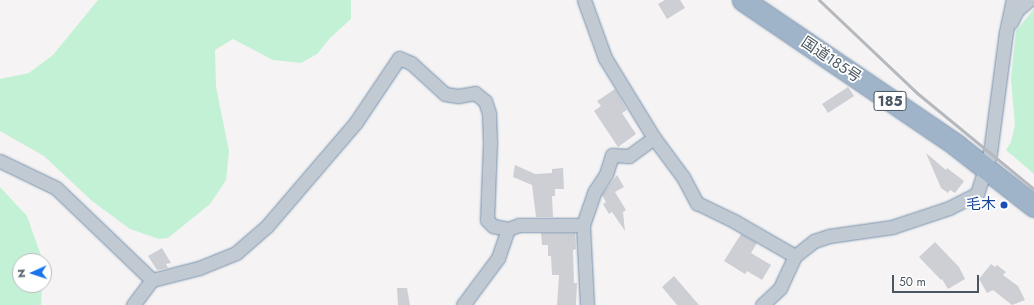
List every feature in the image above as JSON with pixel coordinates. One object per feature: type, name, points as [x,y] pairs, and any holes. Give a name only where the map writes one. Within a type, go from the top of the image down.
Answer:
[{"type":"highway","name":"国道185号","points":[[743,0],[956,145],[1034,206]]},
{"type":"street","points":[[584,0],[605,58],[654,138],[683,177],[696,203],[734,221],[795,256]]},
{"type":"street","points":[[762,305],[780,288],[795,256],[814,241],[828,236],[892,227],[949,208],[977,194],[986,168],[1006,32],[1013,0]]},
{"type":"street","points":[[1006,32],[1017,10],[1029,0]]},
{"type":"street","points":[[133,305],[152,280],[198,268],[236,253],[267,226],[356,122],[399,58],[411,63],[444,94],[458,96],[475,92],[485,101],[489,113],[490,143],[487,220],[493,226],[508,229],[519,224],[582,225]]},
{"type":"street","points":[[587,305],[582,225],[596,191],[606,174],[612,155],[629,156],[654,138]]},
{"type":"street","points":[[0,162],[56,188],[152,280]]},
{"type":"street","points":[[464,305],[498,258],[508,229]]},
{"type":"green space","points":[[98,0],[351,0],[351,19],[330,38],[317,54],[301,63],[273,60],[233,39],[215,50],[216,87],[229,151],[226,180],[210,204],[168,238],[159,239],[130,229],[92,201],[44,156],[0,131],[0,79],[29,73],[53,55]]},
{"type":"green space","points":[[1034,9],[1034,174],[1006,150],[1011,142],[1015,125],[1011,79],[1016,31]]},
{"type":"green space","points":[[0,187],[27,216],[40,253],[12,253],[12,293],[42,293],[41,305],[0,305]]},
{"type":"building","points":[[665,0],[680,0],[685,8],[667,19],[658,4]]},
{"type":"building","points":[[848,87],[854,96],[828,113],[822,104]]},
{"type":"building","points":[[615,89],[627,110],[622,113],[636,134],[618,147],[594,111],[601,106],[597,101]]},
{"type":"building","points":[[926,153],[946,170],[947,168],[964,181],[955,193],[950,190],[948,193],[941,188]]},
{"type":"building","points":[[515,165],[535,174],[552,173],[552,169],[563,168],[564,189],[555,189],[555,196],[552,196],[553,217],[536,217],[532,185],[513,177]]},
{"type":"building","points":[[617,175],[624,187],[615,192],[626,210],[623,212],[625,231],[612,212],[609,214],[603,204],[606,202],[602,195]]},
{"type":"building","points":[[541,233],[575,233],[576,249],[573,250],[574,283],[577,283],[576,305],[557,305],[559,275],[552,275],[551,256],[548,256],[548,245],[542,245]]},
{"type":"building","points":[[741,234],[757,243],[751,253],[771,265],[762,280],[747,271],[745,274],[724,261]]},
{"type":"building","points":[[935,242],[959,267],[965,279],[948,289],[942,279],[941,280],[919,257]]},
{"type":"building","points":[[162,248],[171,263],[166,264],[168,268],[157,270],[148,256]]},
{"type":"building","points":[[991,264],[995,267],[997,265],[1006,272],[1003,275],[1018,286],[1025,300],[1012,305],[993,290],[987,293],[979,279]]},
{"type":"building","points":[[674,276],[699,305],[677,305],[662,287]]},
{"type":"building","points":[[397,288],[407,288],[410,305],[398,305]]},
{"type":"railway","points":[[819,0],[917,93],[1034,189]]},
{"type":"place","name":"毛木","points":[[1004,205]]}]
